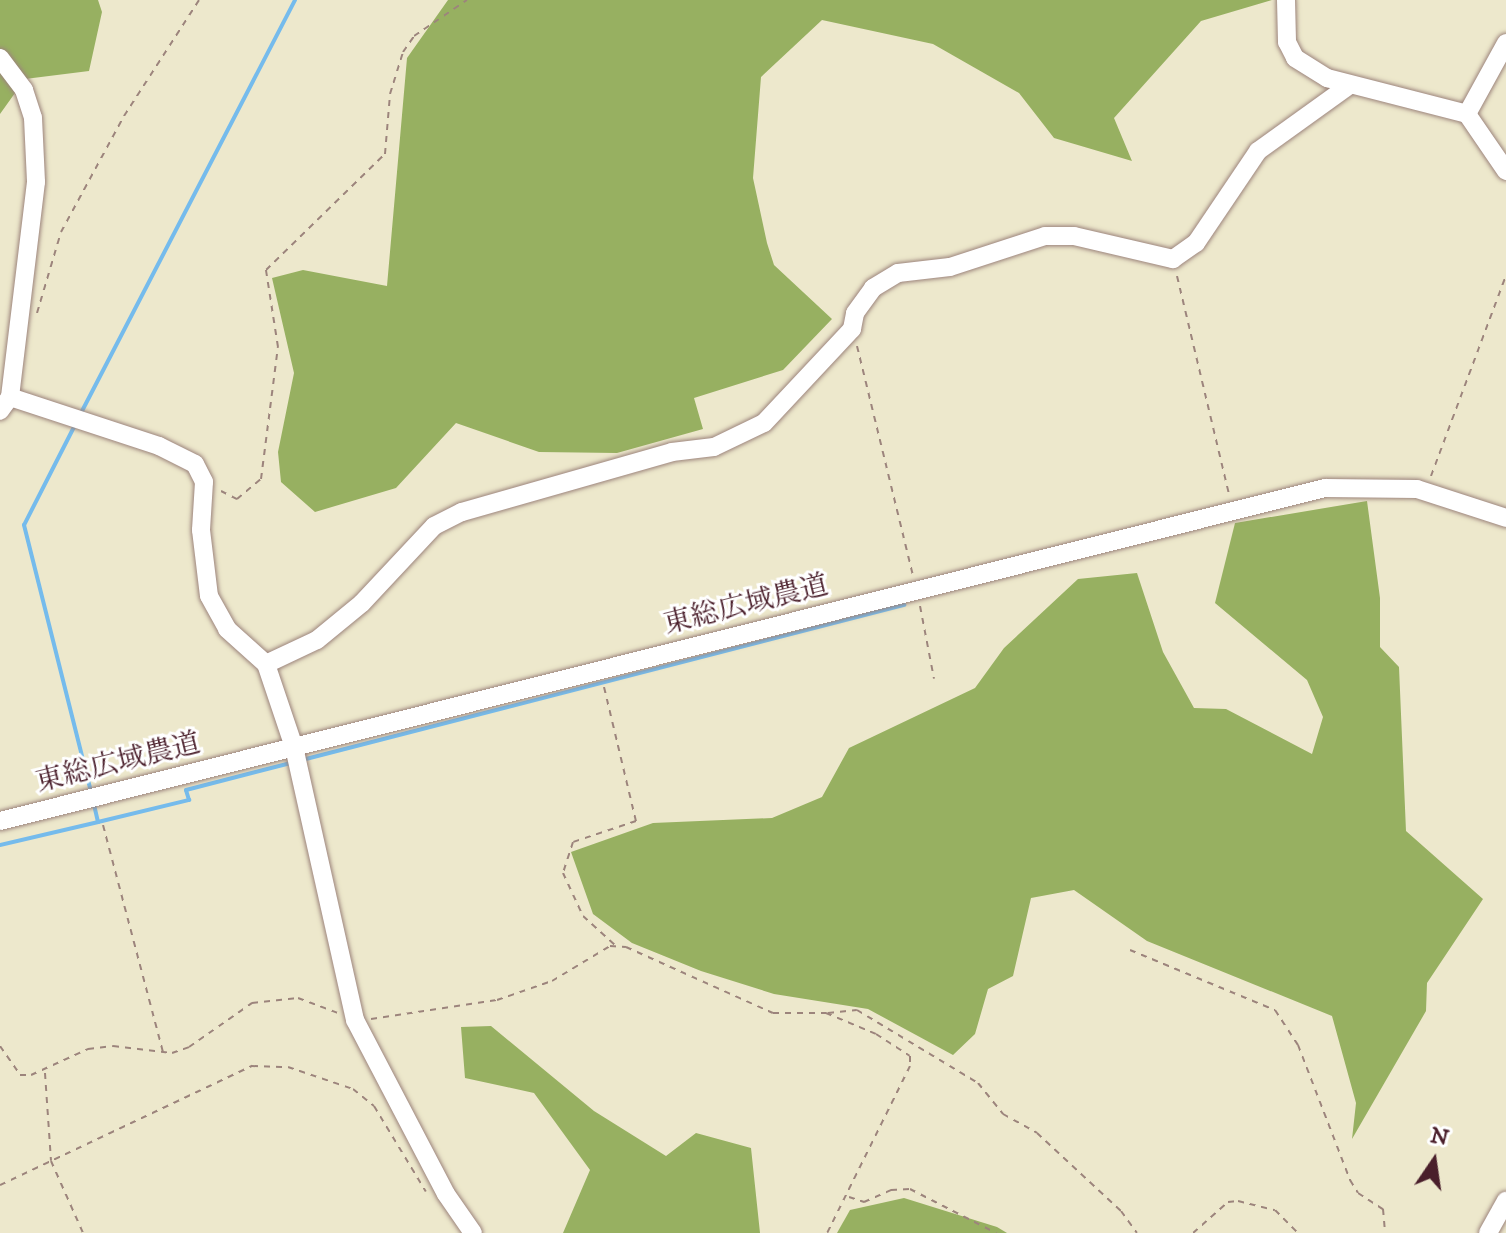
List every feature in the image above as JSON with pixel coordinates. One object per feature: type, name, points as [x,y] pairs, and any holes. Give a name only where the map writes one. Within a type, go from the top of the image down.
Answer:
[{"type":"street","points":[[1286,0],[1287,42],[1295,58],[1350,85],[1467,114],[1506,171]]},
{"type":"street","points":[[1467,114],[1506,43]]},
{"type":"street","points":[[0,58],[24,90],[33,118],[36,182],[5,404],[183,455],[204,482],[201,530],[209,596],[227,629],[266,664],[294,747],[355,1020],[446,1194],[473,1233]]},
{"type":"street","points":[[266,664],[317,640],[362,603],[434,526],[462,512],[672,452],[714,447],[764,423],[852,329],[855,313],[873,288],[898,273],[950,267],[1045,236],[1074,236],[1173,259],[1196,243],[1258,151],[1350,85]]},
{"type":"street","name":"東総広域農道","points":[[0,821],[1339,486],[1425,491],[1506,518]]},
{"type":"street","points":[[1488,1233],[1506,1201]]},
{"type":"path","points":[[34,327],[61,232],[124,116],[199,0]]},
{"type":"path","points":[[204,482],[237,499],[261,479],[278,347],[266,270],[385,154],[390,94],[403,52],[414,36],[467,0]]},
{"type":"path","points":[[1173,259],[1233,511]]},
{"type":"path","points":[[1425,491],[1506,275]]},
{"type":"path","points":[[852,329],[917,591],[934,679]]},
{"type":"path","points":[[605,688],[636,821],[573,842],[563,873],[583,916],[617,946],[773,1013],[857,1010],[978,1083],[1003,1114],[1037,1133],[1121,1211],[1137,1233]]},
{"type":"path","points":[[103,825],[163,1052]]},
{"type":"path","points":[[0,1046],[20,1075],[44,1071],[88,1049],[113,1046],[163,1052],[189,1047],[229,1016],[266,1000],[318,1002],[355,1020],[453,1011],[552,981],[617,946]]},
{"type":"path","points":[[1130,950],[1275,1010],[1298,1045],[1350,1180],[1358,1193],[1383,1209],[1385,1233]]},
{"type":"path","points":[[826,1013],[876,1034],[910,1056],[907,1080],[847,1197],[835,1209],[827,1233]]},
{"type":"path","points":[[0,1185],[219,1077],[252,1066],[288,1067],[326,1076],[374,1106],[427,1194],[446,1194]]},
{"type":"path","points":[[44,1071],[51,1161],[83,1233]]},
{"type":"path","points":[[847,1197],[864,1202],[891,1190],[910,1189],[996,1233]]},
{"type":"path","points":[[1193,1233],[1228,1202],[1238,1201],[1275,1210],[1298,1233]]},
{"type":"green space","points":[[0,0],[98,0],[102,12],[89,71],[25,79],[0,114]]},
{"type":"green space","points":[[448,0],[1272,0],[1201,21],[1114,118],[1132,161],[1054,138],[1019,93],[933,44],[822,20],[761,77],[753,178],[767,243],[774,265],[832,319],[783,370],[694,398],[703,429],[617,453],[539,452],[456,423],[396,488],[315,512],[281,482],[278,452],[294,373],[272,278],[303,270],[387,286],[407,58]]},
{"type":"green space","points":[[1367,501],[1380,598],[1380,647],[1399,667],[1406,831],[1483,899],[1427,983],[1426,1011],[1352,1139],[1356,1103],[1332,1016],[1147,941],[1074,890],[1031,898],[1013,976],[988,989],[975,1034],[953,1055],[868,1009],[774,994],[701,971],[632,943],[593,914],[571,852],[653,823],[772,818],[822,797],[849,748],[975,688],[1004,648],[1078,579],[1137,573],[1163,652],[1194,708],[1226,709],[1312,754],[1323,717],[1307,680],[1215,603],[1235,523]]},
{"type":"green space","points":[[491,1026],[594,1111],[666,1156],[696,1133],[751,1148],[760,1233],[563,1233],[590,1170],[534,1093],[465,1078],[461,1027]]},
{"type":"green space","points":[[904,1198],[997,1227],[1007,1233],[837,1233],[850,1210]]},
{"type":"waterway","points":[[81,413],[295,0]]},
{"type":"waterway","points":[[75,425],[24,525],[91,792]]},
{"type":"waterway","points":[[302,760],[904,605]]},
{"type":"waterway","points":[[98,822],[189,800],[186,790],[294,762]]},
{"type":"waterway","points":[[0,845],[98,822],[94,804]]}]
